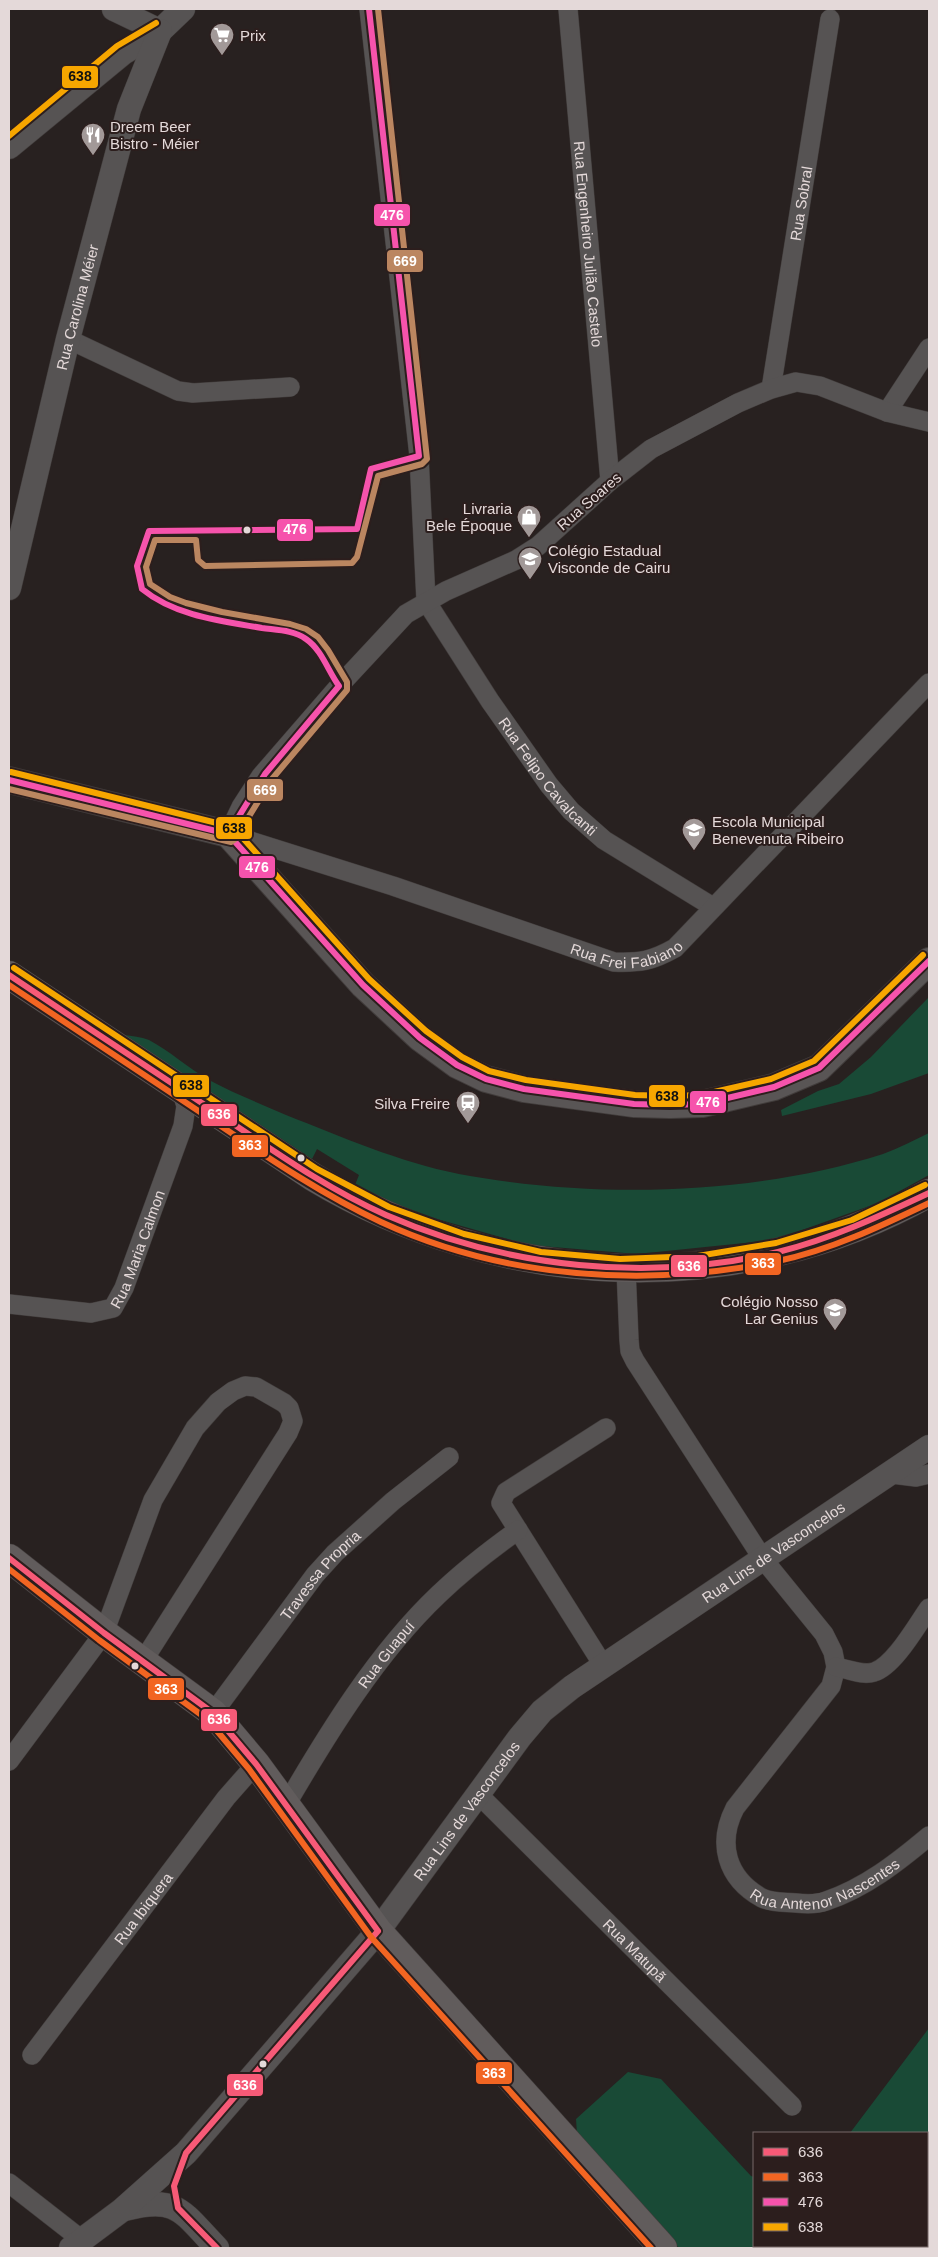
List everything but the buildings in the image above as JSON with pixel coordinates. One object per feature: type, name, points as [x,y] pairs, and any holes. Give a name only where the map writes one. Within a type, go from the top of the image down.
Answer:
[{"type":"main road","points":[[9,780],[228,834],[363,984],[420,1038],[457,1065],[486,1079],[524,1089],[634,1104],[670,1105],[711,1102],[774,1087],[819,1068],[929,961]]},
{"type":"main road","points":[[9,975],[180,1090],[313,1177],[356,1202],[383,1215],[440,1236],[526,1259],[626,1278],[774,1253],[860,1226],[929,1193]]},
{"type":"main road","points":[[9,1558],[104,1634],[213,1713],[256,1764],[378,1931],[663,2248]]},
{"type":"street","points":[[114,9],[160,31]]},
{"type":"street","points":[[9,147],[123,53],[160,31],[183,9]]},
{"type":"street","points":[[369,9],[419,456],[426,601]]},
{"type":"street","name":"Rua Engenheiro Julião Castelo","points":[[568,9],[610,481]]},
{"type":"street","name":"Rua Sobral","points":[[771,389],[830,19]]},
{"type":"street","name":"Rua Carolina Méier","points":[[9,588],[12,557],[129,109],[160,31]]},
{"type":"street","points":[[68,339],[178,391],[193,393],[290,387]]},
{"type":"street","points":[[887,412],[929,348]]},
{"type":"street","name":"Rua Soares","points":[[228,834],[241,807],[260,776],[406,614],[426,601],[524,556],[538,546],[610,481],[651,450],[738,403],[771,389],[796,382],[820,386],[887,412],[929,422]]},
{"type":"street","name":"Rua Felipo Cavalcanti","points":[[426,601],[490,701],[549,785],[571,811],[604,840],[713,907]]},
{"type":"street","name":"Rua Frei Fabiano","points":[[228,834],[393,886],[614,962],[638,963],[656,959],[675,948],[929,683]]},
{"type":"street","name":"Rua Maria Calmon","points":[[9,1304],[91,1313],[113,1308],[124,1288],[183,1126],[186,1106],[180,1090]]},
{"type":"street","points":[[626,1278],[630,1351],[635,1362],[763,1559],[824,1634],[833,1652],[836,1667],[866,1673],[881,1670],[891,1661],[929,1608]]},
{"type":"street","points":[[9,1761],[104,1634],[153,1500],[195,1428],[218,1402],[233,1391],[245,1386],[256,1387],[284,1403],[289,1408],[293,1421],[288,1433],[142,1661]]},
{"type":"street","points":[[603,1665],[502,1503],[506,1492],[606,1428]]},
{"type":"street","name":"Rua Lins de Vasconcelos","points":[[77,2244],[122,2210],[186,2153],[378,1931],[520,1737],[542,1711],[572,1686],[892,1474],[929,1447]]},
{"type":"street","name":"Travessa Propria","points":[[213,1713],[315,1575],[335,1553],[392,1502],[449,1457]]},
{"type":"street","points":[[892,1474],[916,1477],[929,1474]]},
{"type":"street","name":"Rua Guapuí","points":[[286,1805],[373,1671],[412,1622],[438,1595],[518,1530]]},
{"type":"street","name":"Rua Antenor Nascentes","points":[[836,1667],[831,1686],[735,1808],[727,1822],[725,1838],[727,1860],[748,1887],[763,1898],[779,1902],[825,1902],[867,1883],[929,1836]]},
{"type":"street","name":"Rua Ibiquera","points":[[32,2055],[226,1798],[256,1764]]},
{"type":"street","name":"Rua Matupã","points":[[479,1795],[792,2106]]},
{"type":"street","points":[[178,2208],[174,2186],[186,2153]]},
{"type":"street","points":[[9,2183],[77,2244]]},
{"type":"street","points":[[122,2210],[154,2202],[178,2208],[217,2248]]},
{"type":"green space","points":[[929,997],[929,1073],[871,1094],[782,1116],[781,1110],[818,1091],[839,1084],[871,1057]]},
{"type":"green space","points":[[124,1035],[149,1040],[209,1080],[286,1115],[393,1156],[459,1174],[511,1182],[618,1190],[726,1185],[780,1178],[832,1168],[883,1154],[929,1133],[929,1175],[878,1203],[774,1240],[637,1254],[529,1245],[430,1217],[358,1189],[355,1185],[359,1175],[317,1149],[312,1159]]},
{"type":"green space","points":[[929,2028],[929,2160],[928,2132],[851,2132]]},
{"type":"green space","points":[[628,2072],[661,2079],[753,2177],[753,2247],[824,2247],[679,2248],[577,2134],[576,2119]]},
{"type":"transit line","name":"476","points":[[228,834],[265,774],[339,686],[321,655],[312,644],[301,636],[285,631],[215,620],[169,606],[142,589],[137,566],[149,531],[357,529],[371,469],[419,456],[369,9]]},
{"type":"transit line","name":"669","points":[[9,789],[231,842],[235,839],[272,779],[347,690],[347,682],[328,650],[318,637],[306,629],[290,624],[222,612],[170,597],[150,584],[146,567],[155,540],[196,540],[198,560],[205,566],[352,563],[357,557],[378,476],[422,464],[427,459],[378,9]]},
{"type":"transit line","name":"638","points":[[9,136],[117,46],[156,23]]},
{"type":"transit line","name":"638","points":[[11,772],[233,827],[369,979],[426,1031],[462,1057],[489,1071],[526,1080],[635,1095],[670,1096],[701,1095],[771,1079],[814,1061],[923,955]]},
{"type":"transit line","name":"476","points":[[9,780],[228,834],[363,985],[420,1038],[457,1065],[486,1079],[524,1089],[634,1104],[670,1105],[702,1104],[774,1087],[819,1068],[929,961]]},
{"type":"transit line","name":"638","points":[[14,968],[317,1169],[389,1207],[464,1234],[541,1252],[620,1259],[698,1256],[776,1243],[852,1220],[925,1185]]},
{"type":"transit line","name":"636","points":[[9,975],[281,1156],[322,1181],[386,1215],[432,1233],[480,1248],[529,1258],[579,1265],[629,1268],[679,1267],[729,1261],[778,1252],[817,1241],[929,1193]]},
{"type":"transit line","name":"363","points":[[9,985],[253,1148],[316,1187],[381,1222],[428,1241],[477,1256],[526,1267],[576,1273],[627,1276],[678,1274],[728,1269],[778,1261],[817,1251],[874,1229],[929,1203]]},
{"type":"transit line","name":"636","points":[[9,1558],[104,1633],[213,1713],[256,1764],[378,1931]]},
{"type":"transit line","name":"363","points":[[9,1569],[99,1640],[207,1719],[249,1769],[371,1937],[651,2248]]},
{"type":"transit line","name":"636","points":[[217,2248],[178,2208],[174,2186],[186,2153],[378,1931]]},
{"type":"place","name":"Prix","points":[[222,56]]},
{"type":"place","name":"Dreem Beer Bistro - Méier","points":[[93,156]]},
{"type":"place","name":"Livraria Bele Époque","points":[[529,538]]},
{"type":"place","name":"Colégio Estadual Visconde de Cairu","points":[[530,580]]},
{"type":"place","name":"Escola Municipal Benevenuta Ribeiro","points":[[694,851]]},
{"type":"place","name":"Silva Freire","points":[[468,1124]]},
{"type":"place","name":"Colégio Nosso Lar Genius","points":[[835,1331]]}]
